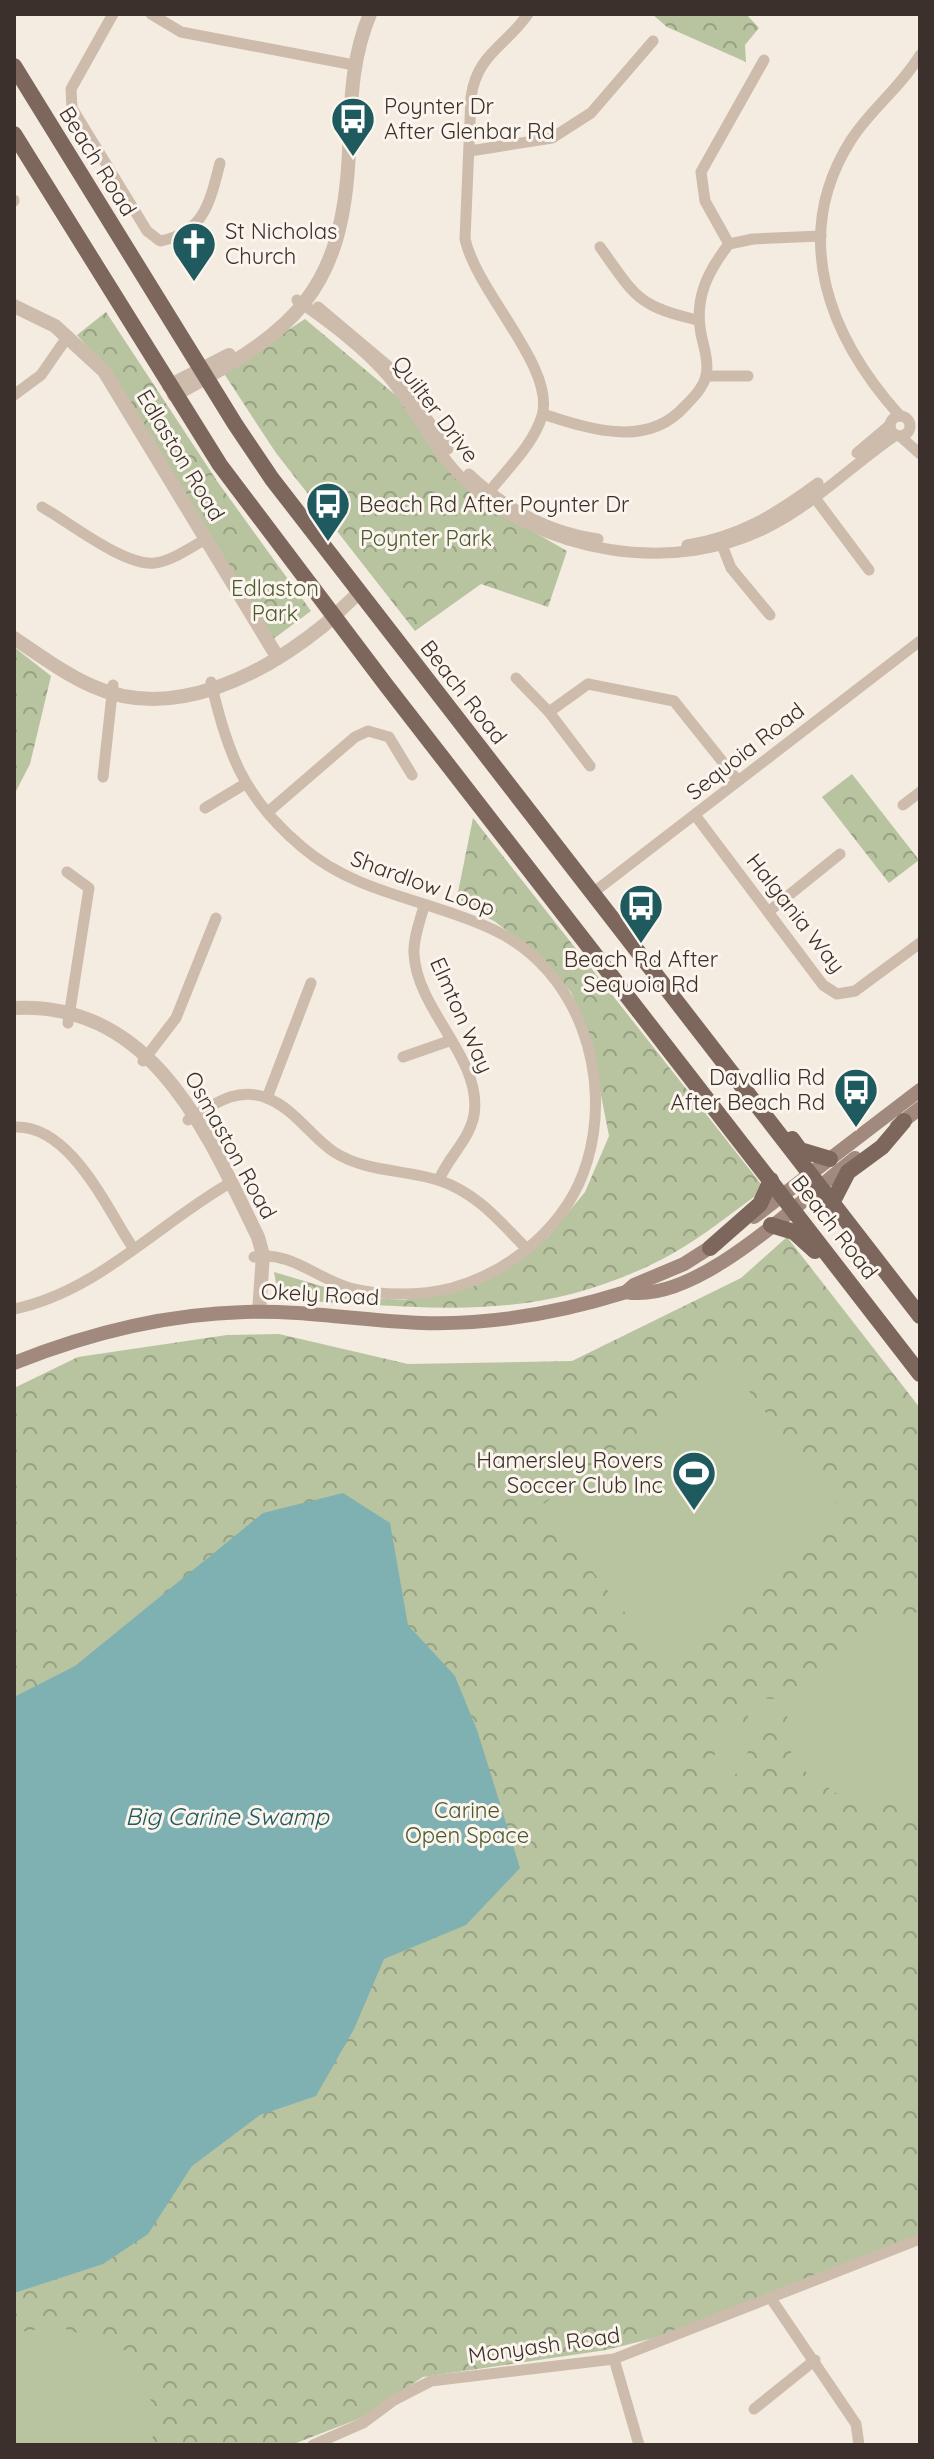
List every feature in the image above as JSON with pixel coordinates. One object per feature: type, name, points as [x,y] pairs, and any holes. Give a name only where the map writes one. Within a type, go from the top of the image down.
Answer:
[{"type":"main road","name":"Beach Road","points":[[14,66],[272,479],[920,1316]]},
{"type":"main road","name":"Beach Road","points":[[14,134],[220,465],[920,1374]]},
{"type":"main road","points":[[814,1180],[830,1159],[920,1090]]},
{"type":"main road","points":[[755,1102],[776,1117],[800,1150],[830,1159]]},
{"type":"main road","points":[[788,1202],[814,1180],[920,1108]]},
{"type":"main road","points":[[832,1203],[848,1172],[882,1147],[904,1121]]},
{"type":"main road","points":[[710,1248],[760,1204],[771,1180]]},
{"type":"main road","name":"Okely Road","points":[[626,1292],[636,1294],[696,1277],[771,1225],[788,1202]]},
{"type":"main road","name":"Okely Road","points":[[14,1363],[120,1327],[162,1318],[254,1312],[421,1323],[505,1320],[548,1313],[626,1292],[788,1202]]},
{"type":"main road","points":[[771,1225],[786,1228],[803,1238],[871,1310]]},
{"type":"street","points":[[113,14],[71,89],[72,108],[147,231],[160,241],[177,238],[206,214],[220,163]]},
{"type":"street","points":[[151,14],[181,32],[350,64]]},
{"type":"street","points":[[172,390],[204,373],[275,323],[302,299],[329,264],[346,208],[350,64],[361,14]]},
{"type":"street","points":[[350,64],[370,14]]},
{"type":"street","points":[[490,491],[527,445],[543,414],[537,370],[470,261],[465,239],[474,80],[483,61],[528,14]]},
{"type":"street","points":[[470,151],[552,138],[591,113],[653,41]]},
{"type":"street","points":[[920,55],[901,83],[860,127],[842,156],[824,204],[821,236],[829,305],[838,328],[898,427],[920,454]]},
{"type":"street","points":[[729,244],[705,201],[701,172],[764,60]]},
{"type":"street","points":[[543,414],[593,430],[634,433],[670,423],[697,393],[706,376],[698,320],[703,282],[729,244],[753,239],[821,236]]},
{"type":"street","points":[[600,247],[630,290],[657,311],[698,320]]},
{"type":"street","name":"Quilter Drive","points":[[302,299],[394,371],[456,460],[490,491],[534,520],[579,535],[675,546],[720,542]]},
{"type":"street","name":"Quilter Drive","points":[[302,299],[388,376],[458,474],[523,524],[575,543],[665,553],[720,542],[763,522],[811,493],[898,427]]},
{"type":"street","name":"Edlaston Road","points":[[14,306],[66,340],[106,388],[273,657]]},
{"type":"street","name":"Edlaston Road","points":[[14,315],[66,340]]},
{"type":"street","points":[[14,395],[41,375],[66,340]]},
{"type":"street","points":[[706,376],[748,376]]},
{"type":"street","points":[[898,427],[920,444]]},
{"type":"street","points":[[811,493],[869,570]]},
{"type":"street","points":[[42,507],[121,555],[148,563],[159,562],[203,541]]},
{"type":"street","points":[[720,542],[731,568],[770,615]]},
{"type":"street","points":[[14,638],[70,674],[112,689],[170,697],[212,685],[273,657],[326,623],[332,614],[359,593]]},
{"type":"street","points":[[14,629],[72,668],[112,689]]},
{"type":"street","name":"Sequoia Road","points":[[594,892],[919,644]]},
{"type":"street","points":[[516,678],[549,712],[590,766]]},
{"type":"street","points":[[549,712],[588,684],[674,701],[738,781]]},
{"type":"street","name":"Shardlow Loop","points":[[212,685],[229,754],[245,784],[281,829],[329,868],[382,893],[495,930],[527,951],[565,994],[589,1049],[597,1102],[595,1135],[583,1176],[566,1207],[527,1249],[506,1265],[453,1287],[402,1293],[348,1287],[283,1257],[258,1256]]},
{"type":"street","points":[[103,777],[112,689]]},
{"type":"street","points":[[268,812],[355,737],[368,731],[389,737],[412,775]]},
{"type":"street","points":[[205,808],[245,784]]},
{"type":"street","points":[[903,805],[920,792]]},
{"type":"street","name":"Halgania Way","points":[[695,815],[823,985],[837,994],[855,991],[920,943]]},
{"type":"street","points":[[768,912],[840,854]]},
{"type":"street","points":[[67,872],[89,888],[69,1018]]},
{"type":"street","name":"Elmton Way","points":[[424,906],[413,953],[419,980],[449,1041],[470,1075],[475,1093],[474,1117],[461,1148],[439,1180]]},
{"type":"street","points":[[145,1058],[176,1018],[216,918]]},
{"type":"street","points":[[267,1098],[311,983]]},
{"type":"street","name":"Osmaston Road","points":[[14,1008],[69,1018],[145,1058],[192,1118],[258,1256],[254,1312]]},
{"type":"street","name":"Osmaston Road","points":[[14,1016],[69,1018]]},
{"type":"street","points":[[403,1057],[449,1041]]},
{"type":"street","points":[[192,1118],[235,1094],[267,1098],[300,1120],[333,1151],[353,1161],[439,1180],[476,1197],[527,1249]]},
{"type":"street","points":[[14,1127],[40,1130],[56,1138],[71,1154],[133,1248]]},
{"type":"street","points":[[14,1309],[74,1290],[226,1185]]},
{"type":"street","name":"Monyash Road","points":[[313,2445],[363,2423],[394,2400],[431,2381],[614,2359],[920,2239]]},
{"type":"street","points":[[770,2297],[856,2424],[859,2445]]},
{"type":"street","points":[[614,2359],[639,2445]]},
{"type":"street","points":[[754,2409],[815,2360]]},
{"type":"green space","points":[[652,14],[746,14],[759,28],[745,45],[746,62],[667,27]]},
{"type":"green space","name":"Edlaston Park","points":[[106,312],[217,481],[311,611],[272,640],[111,374],[77,335]]},
{"type":"green space","name":"Poynter Park","points":[[305,319],[399,398],[490,507],[567,551],[548,607],[481,584],[415,631],[276,453],[223,372]]},
{"type":"green space","points":[[14,647],[51,676],[30,764],[14,795]]},
{"type":"green space","points":[[852,774],[919,860],[889,883],[822,797]]},
{"type":"green space","points":[[473,818],[765,1189],[670,1255],[620,1278],[572,1294],[525,1303],[478,1307],[279,1300],[274,1272],[358,1297],[404,1300],[477,1284],[548,1237],[585,1192],[609,1136],[590,1039],[571,992],[538,953],[494,921],[456,902]]},
{"type":"green space","name":"Carine Open Space","points":[[787,1237],[920,1408],[920,2238],[678,2332],[606,2350],[423,2377],[361,2418],[291,2445],[14,2445],[14,1388],[78,1357],[227,1335],[279,1334],[408,1364],[572,1361],[741,1278]]},
{"type":"green space","name":"Hamersley Rovers Soccer Club Inc","points":[[728,1364],[847,1517],[664,1662],[541,1506]]},
{"type":"green space","points":[[920,1611],[920,1794],[847,1801],[792,1762],[786,1705],[832,1655],[869,1628]]},
{"type":"green space","points":[[748,1698],[782,1699],[781,1724],[748,1722]]},
{"type":"green space","points":[[728,1727],[755,1739],[727,1790],[703,1779]]},
{"type":"green space","points":[[58,2326],[127,2351],[145,2385],[153,2409],[154,2433],[150,2445],[14,2445],[14,2333]]},
{"type":"water","name":"Big Carine Swamp","points":[[343,1493],[390,1523],[408,1625],[455,1676],[477,1730],[520,1868],[466,1925],[384,1959],[354,2029],[316,2096],[260,2115],[192,2166],[148,2234],[103,2264],[14,2293],[14,1697],[75,1666],[263,1513]]},
{"type":"place","name":"Poynter Dr After Glenbar Rd","points":[[353,158]]},
{"type":"place","name":"St Nicholas Church","points":[[194,283]]},
{"type":"place","name":"Beach Rd After Poynter Dr","points":[[328,543]]},
{"type":"place","name":"Beach Rd After Sequoia Rd","points":[[641,945]]},
{"type":"place","name":"Davallia Rd After Beach Rd","points":[[856,1129]]},
{"type":"place","name":"Hamersley Rovers Soccer Club Inc","points":[[694,1512]]}]
